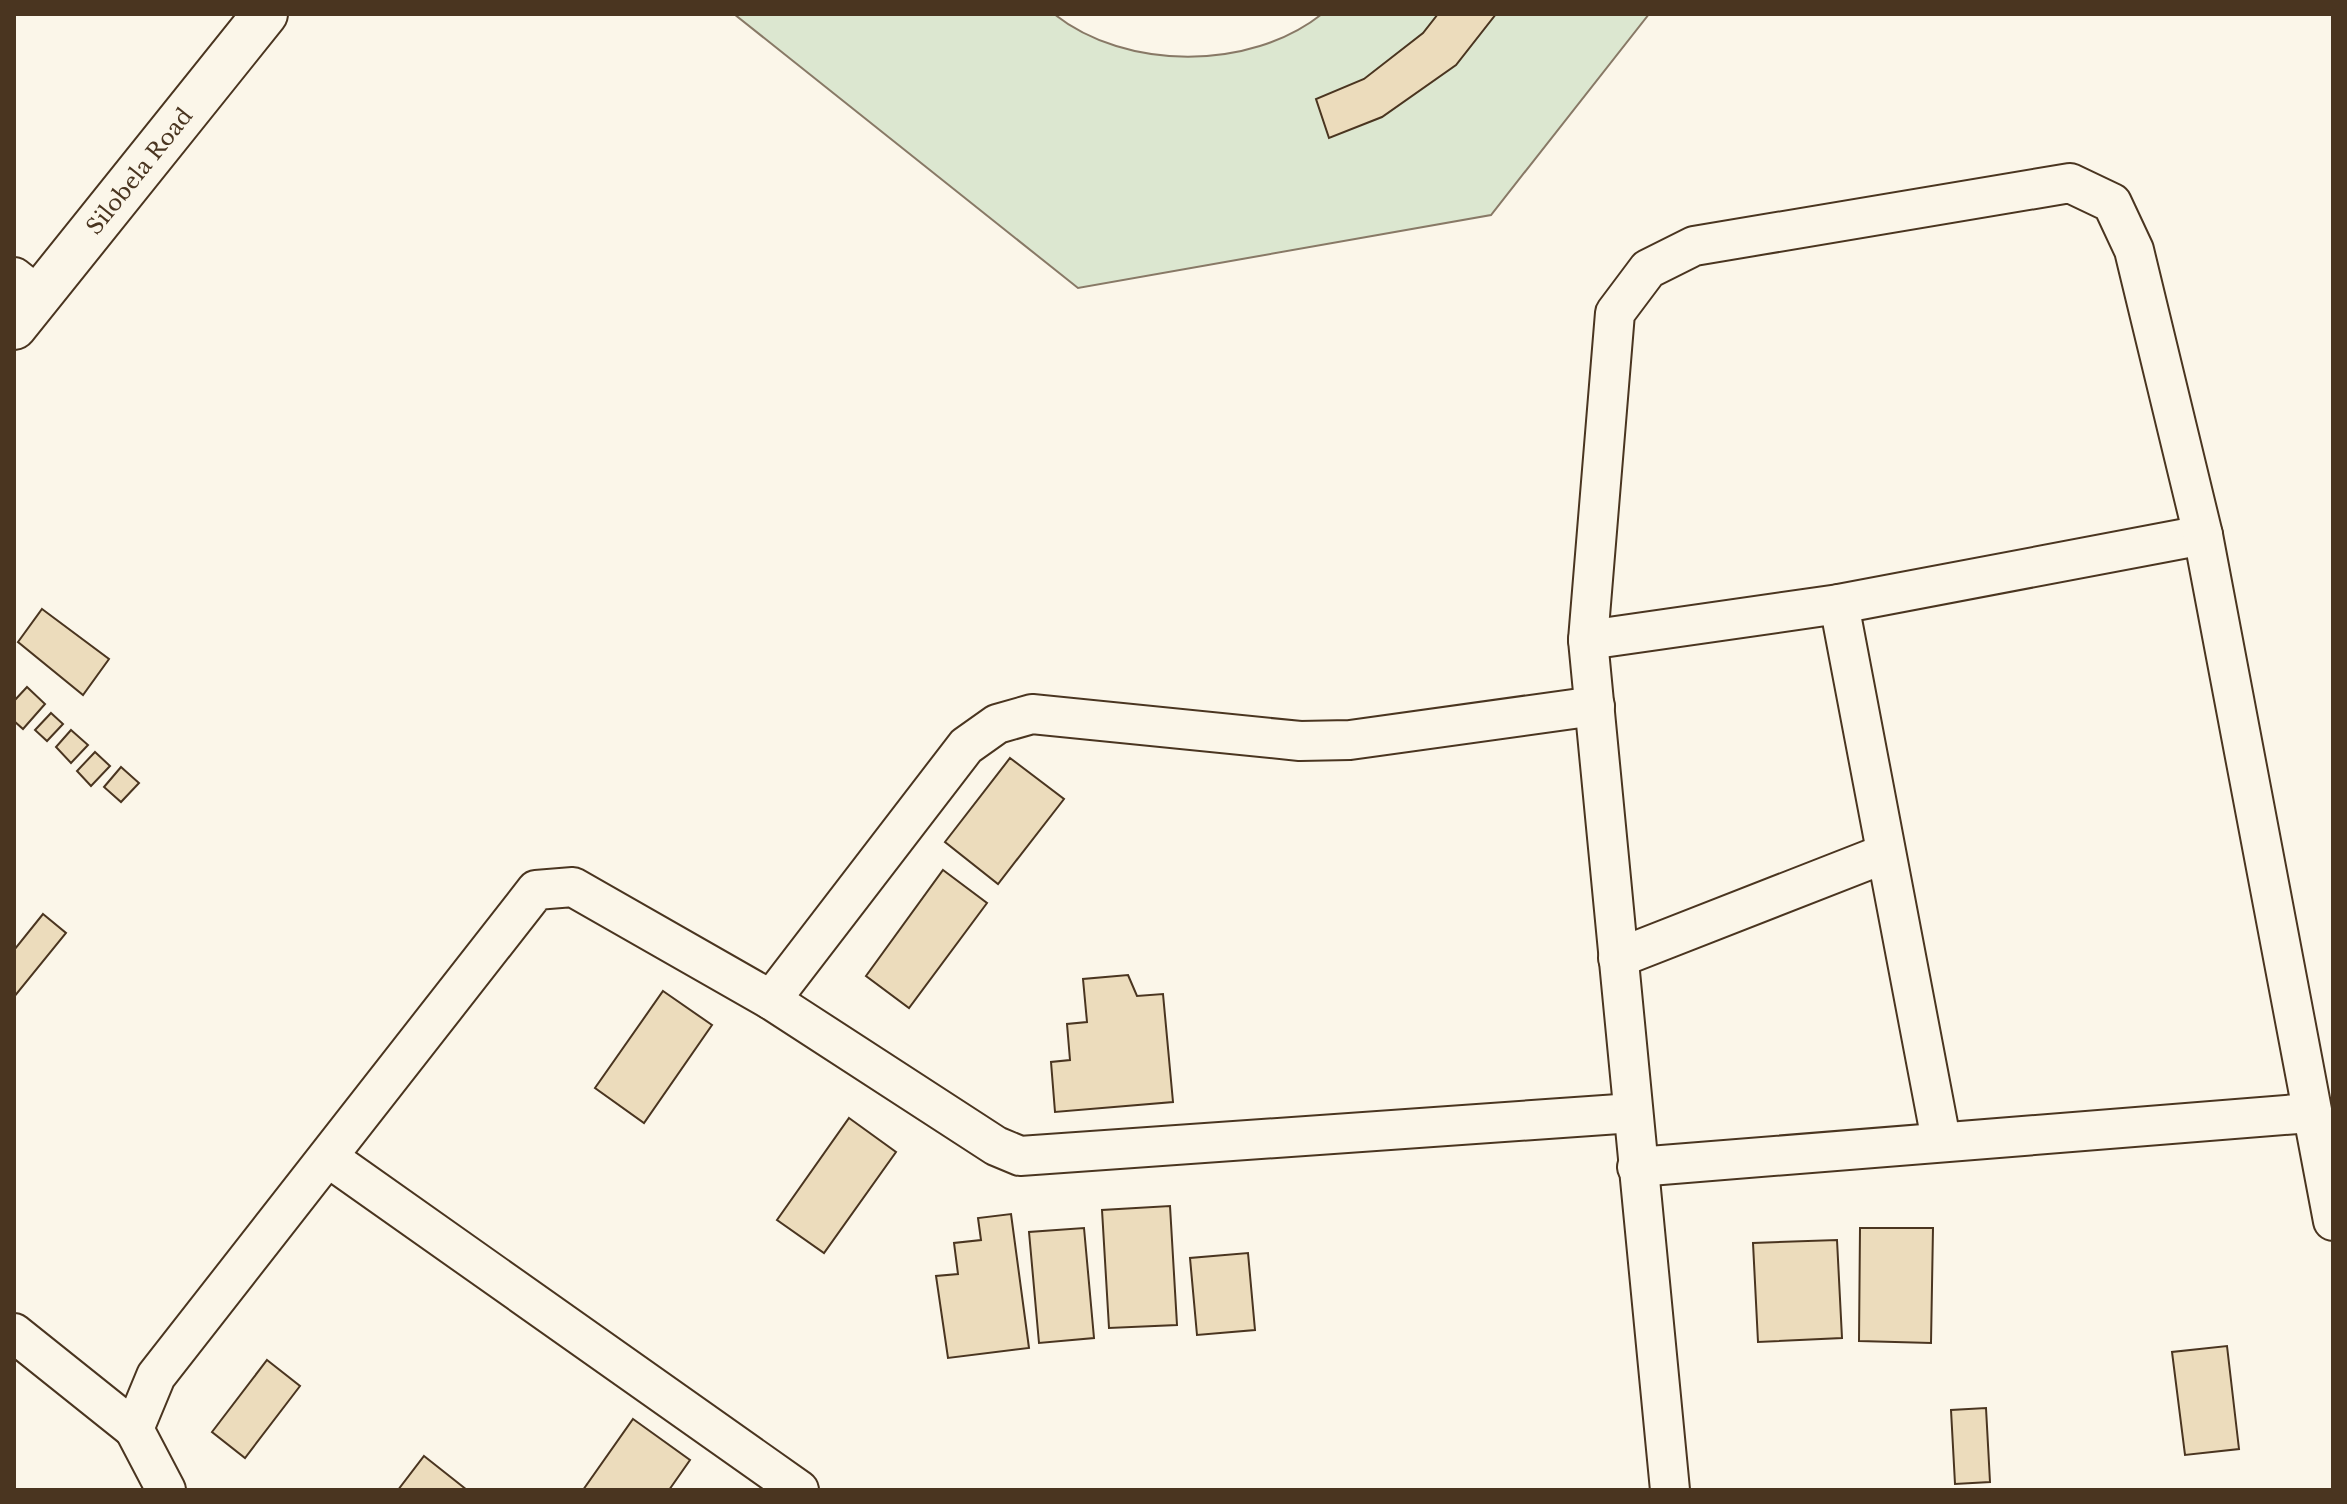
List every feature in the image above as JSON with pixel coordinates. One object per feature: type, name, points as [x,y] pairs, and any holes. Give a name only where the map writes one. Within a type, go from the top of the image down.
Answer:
[{"type":"street","name":"Silobela Road","points":[[22,300],[265,14]]},
{"type":"street","points":[[1670,1490],[1588,640],[1615,313],[1648,269],[1694,246],[2070,183],[2112,203],[2134,250],[2203,535],[2310,1113],[2333,1221]]},
{"type":"street","points":[[1588,640],[1839,604],[2203,535]]},
{"type":"street","points":[[1839,604],[1884,854],[1941,1140]]},
{"type":"street","points":[[771,1000],[966,746],[997,724],[1032,714],[1300,741],[1350,740],[1595,706]]},
{"type":"street","points":[[1618,958],[1884,854]]},
{"type":"street","points":[[134,1429],[156,1376],[536,890],[573,887],[771,1000],[996,1146],[1020,1156],[1633,1113]]},
{"type":"street","points":[[1637,1167],[1941,1140],[2310,1113]]},
{"type":"street","points":[[329,1158],[799,1490]]},
{"type":"street","points":[[14,1333],[134,1429],[166,1490]]},
{"type":"green space","points":[[734,14],[1054,14],[1083,33],[1116,46],[1151,54],[1188,57],[1225,54],[1260,46],[1293,33],[1322,14],[1649,14],[1491,215],[1078,288]]},
{"type":"building","points":[[1438,14],[1496,14],[1456,65],[1382,117],[1329,138],[1316,99],[1364,79],[1423,33]]},
{"type":"building","points":[[42,609],[109,659],[83,695],[18,642]]},
{"type":"building","points":[[27,687],[45,704],[23,729],[14,721],[14,701]]},
{"type":"building","points":[[51,713],[63,724],[47,741],[35,730]]},
{"type":"building","points":[[71,730],[88,745],[71,763],[56,747]]},
{"type":"building","points":[[95,752],[110,766],[91,786],[77,771]]},
{"type":"building","points":[[1010,758],[1064,799],[998,884],[945,842]]},
{"type":"building","points":[[121,767],[139,783],[121,802],[104,787]]},
{"type":"building","points":[[943,870],[987,903],[909,1008],[866,976]]},
{"type":"building","points":[[43,914],[66,933],[14,997],[14,950]]},
{"type":"building","points":[[1128,975],[1137,996],[1163,994],[1173,1102],[1055,1112],[1051,1062],[1070,1060],[1067,1024],[1087,1022],[1083,979]]},
{"type":"building","points":[[663,991],[712,1025],[644,1123],[595,1088]]},
{"type":"building","points":[[849,1118],[896,1152],[824,1253],[777,1220]]},
{"type":"building","points":[[1170,1206],[1177,1325],[1109,1328],[1102,1210]]},
{"type":"building","points":[[1011,1214],[1029,1348],[948,1358],[936,1276],[958,1274],[954,1243],[981,1240],[978,1218]]},
{"type":"building","points":[[1084,1228],[1094,1338],[1039,1343],[1029,1232]]},
{"type":"building","points":[[1860,1228],[1933,1228],[1931,1343],[1859,1341]]},
{"type":"building","points":[[1837,1240],[1842,1338],[1758,1342],[1753,1243]]},
{"type":"building","points":[[1248,1253],[1255,1330],[1197,1335],[1190,1258]]},
{"type":"building","points":[[2227,1346],[2239,1449],[2185,1455],[2172,1352]]},
{"type":"building","points":[[267,1360],[300,1386],[245,1458],[212,1432]]},
{"type":"building","points":[[1986,1408],[1990,1482],[1955,1484],[1951,1410]]},
{"type":"building","points":[[633,1419],[690,1460],[669,1490],[583,1490]]},
{"type":"building","points":[[424,1456],[467,1490],[398,1490]]}]
